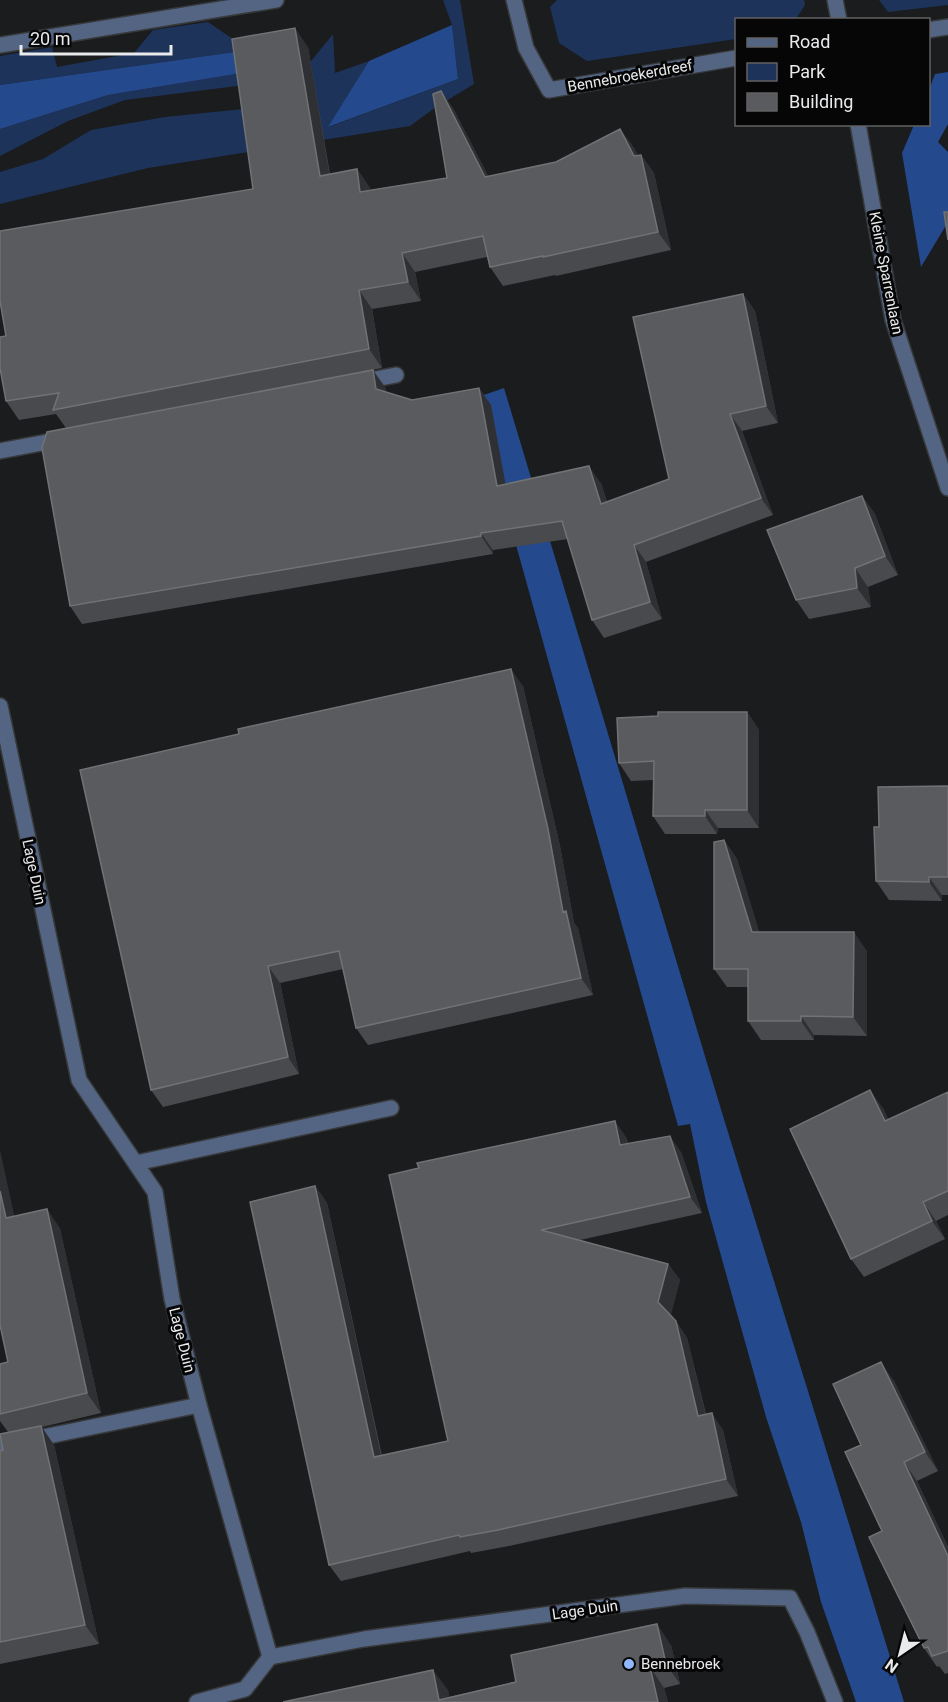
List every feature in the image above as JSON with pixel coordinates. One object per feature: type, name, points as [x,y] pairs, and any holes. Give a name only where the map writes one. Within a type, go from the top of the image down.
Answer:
[{"type":"street","points":[[0,45],[222,8],[244,2],[276,0]]},
{"type":"street","name":"Bennebroekerdreef","points":[[514,0],[526,48],[549,90],[735,58]]},
{"type":"street","points":[[835,0],[839,18]]},
{"type":"street","points":[[930,30],[948,27]]},
{"type":"street","name":"Kleine Sparrenlaan","points":[[858,126],[893,320],[948,488]]},
{"type":"street","points":[[350,384],[396,375]]},
{"type":"street","points":[[0,451],[82,436]]},
{"type":"street","name":"Lage Duin","points":[[0,706],[79,1080],[155,1192],[172,1299],[199,1405],[270,1657],[364,1640],[685,1596],[790,1598],[807,1632],[835,1702]]},
{"type":"street","points":[[136,1163],[391,1107]]},
{"type":"street","points":[[0,1446],[199,1405]]},
{"type":"street","points":[[196,1702],[245,1689],[270,1657]]},
{"type":"green space","points":[[443,0],[460,0],[474,84],[410,126],[148,168],[0,204],[0,172],[43,159],[91,130],[165,117],[253,108],[282,97],[333,34],[335,73],[369,61],[329,127],[458,79],[452,25]]},
{"type":"green space","points":[[557,0],[804,0],[805,5],[797,18],[735,18],[735,39],[587,61],[559,43],[550,7]]},
{"type":"green space","points":[[879,0],[948,0],[948,5],[888,12]]},
{"type":"green space","points":[[208,22],[249,50],[0,85],[0,56],[52,47],[57,67],[134,53],[153,30]]},
{"type":"green space","points":[[296,43],[292,56],[282,67],[245,85],[125,100],[68,121],[0,156],[0,129],[108,95],[254,71],[249,50]]},
{"type":"shaded area","points":[[452,25],[458,79],[328,127],[369,61]]},
{"type":"shaded area","points":[[249,50],[254,71],[108,95],[0,129],[0,85]]},
{"type":"shaded area","points":[[948,72],[948,124],[938,142],[948,152],[948,222],[921,267],[902,153],[914,126],[930,126],[930,87],[935,74]]},
{"type":"shaded area","points":[[504,388],[723,1116],[904,1702],[856,1702],[821,1602],[801,1522],[766,1417],[706,1202],[690,1124],[678,1126],[475,398]]},
{"type":"building","points":[[295,28],[320,176],[357,169],[360,192],[447,178],[433,94],[441,91],[485,177],[556,162],[620,129],[634,156],[641,155],[658,232],[490,267],[483,236],[402,253],[408,282],[359,290],[369,349],[53,410],[59,393],[6,401],[0,368],[0,337],[6,336],[0,301],[0,231],[253,189],[232,39]]},
{"type":"building","points":[[944,212],[948,212],[948,240]]},
{"type":"building","points":[[743,294],[766,406],[730,414],[761,498],[634,545],[650,602],[592,620],[562,521],[481,533],[481,536],[70,606],[42,448],[47,432],[373,370],[376,389],[412,400],[479,388],[497,486],[589,466],[601,504],[669,479],[633,317]]},
{"type":"building","points":[[862,496],[885,556],[855,568],[857,588],[796,600],[767,530]]},
{"type":"building","points":[[511,669],[548,829],[563,912],[566,911],[581,978],[356,1028],[339,951],[268,966],[288,1057],[151,1090],[80,770],[239,734],[238,729]]},
{"type":"building","points":[[658,712],[747,712],[747,810],[705,810],[705,816],[653,816],[654,761],[619,763],[617,718],[658,716]]},
{"type":"building","points":[[948,786],[948,877],[929,877],[929,882],[876,881],[874,827],[879,827],[878,787]]},
{"type":"building","points":[[724,840],[752,932],[854,932],[853,1017],[801,1016],[801,1021],[748,1021],[748,969],[714,969],[714,842]]},
{"type":"building","points":[[870,1090],[885,1121],[948,1092],[948,1191],[923,1202],[932,1221],[851,1259],[790,1129]]},
{"type":"building","points":[[615,1121],[620,1145],[670,1136],[690,1197],[541,1230],[668,1264],[658,1302],[676,1321],[698,1416],[712,1413],[726,1479],[329,1565],[250,1202],[315,1186],[374,1457],[448,1441],[389,1175],[419,1168],[417,1163]]},
{"type":"building","points":[[0,1191],[6,1218],[47,1209],[87,1393],[0,1414],[0,1364],[8,1362],[0,1325]]},
{"type":"building","points":[[881,1362],[925,1452],[904,1462],[948,1556],[948,1651],[932,1656],[928,1647],[924,1648],[869,1537],[882,1531],[845,1452],[861,1445],[833,1384]]},
{"type":"building","points":[[41,1426],[85,1625],[0,1642],[0,1451],[3,1450],[0,1434]]},
{"type":"building","points":[[657,1624],[666,1664],[650,1667],[658,1702],[283,1702],[433,1670],[439,1700],[516,1682],[511,1655]]},
{"type":"place","name":"Bennebroek","points":[[629,1664]]}]
